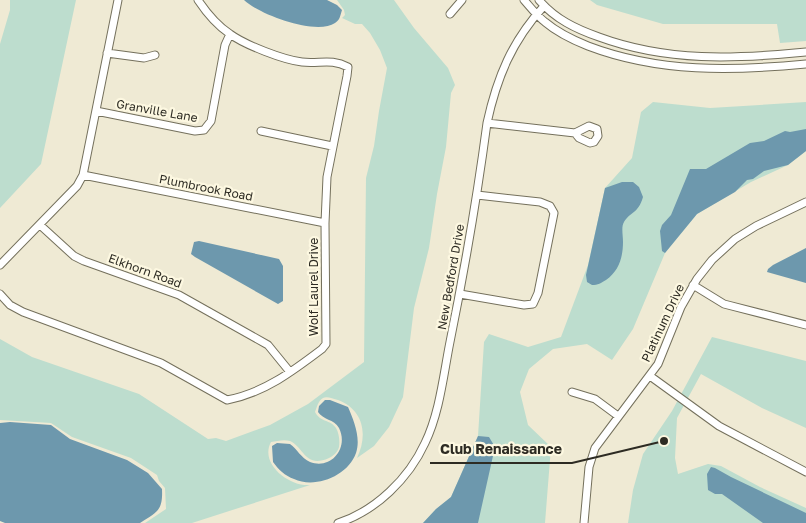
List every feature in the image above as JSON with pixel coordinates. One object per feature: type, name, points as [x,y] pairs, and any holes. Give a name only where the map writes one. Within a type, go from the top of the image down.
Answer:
[{"type":"street","points":[[0,265],[77,186],[83,175],[118,0]]},
{"type":"street","name":"Wolf Laurel Drive","points":[[0,294],[10,305],[23,312],[162,363],[227,400],[275,383],[322,349],[326,344],[326,177],[348,67],[338,62],[302,62],[280,57],[230,34],[198,0]]},
{"type":"street","points":[[450,14],[462,0]]},
{"type":"street","points":[[524,0],[536,14],[554,29],[606,53],[681,68],[712,70],[806,64]]},
{"type":"street","points":[[538,0],[561,21],[579,30],[642,50],[669,55],[714,57],[779,55],[806,52]]},
{"type":"street","name":"New Bedford Drive","points":[[338,523],[348,522],[374,505],[394,488],[414,463],[426,442],[436,410],[460,294],[487,123],[498,79],[508,57],[536,14],[544,6]]},
{"type":"street","name":"Granville Lane","points":[[96,111],[195,131],[204,130],[211,121],[225,45],[230,34]]},
{"type":"street","points":[[107,53],[144,58],[155,54]]},
{"type":"street","points":[[779,55],[780,66]]},
{"type":"street","points":[[487,123],[575,133]]},
{"type":"street","points":[[261,131],[332,146]]},
{"type":"street","name":"Plumbrook Road","points":[[83,175],[325,223]]},
{"type":"street","points":[[460,294],[524,305],[533,304],[538,293],[554,213],[550,206],[540,202],[476,195]]},
{"type":"street","name":"Platinum Drive","points":[[584,523],[589,467],[596,445],[650,376],[660,360],[681,307],[693,285],[712,260],[735,239],[756,226],[806,202]]},
{"type":"street","name":"Elkhorn Road","points":[[40,225],[74,256],[179,295],[268,345],[290,372]]},
{"type":"street","points":[[693,285],[724,304],[806,325]]},
{"type":"street","points":[[650,376],[719,426],[806,472]]},
{"type":"street","points":[[572,392],[595,399],[618,416]]},
{"type":"green space","points":[[10,0],[76,0],[41,164],[0,208],[0,44],[10,10]]},
{"type":"green space","points":[[337,0],[394,0],[414,28],[448,68],[455,85],[451,93],[446,147],[429,248],[414,308],[403,397],[389,427],[374,446],[357,458],[363,432],[358,417],[347,404],[328,397],[320,401],[315,412],[320,418],[334,425],[337,430],[339,447],[334,455],[321,461],[315,461],[306,456],[290,441],[271,442],[268,450],[269,458],[278,472],[294,482],[310,485],[192,523],[145,523],[166,509],[165,488],[157,475],[131,458],[72,437],[51,423],[0,420],[0,339],[32,357],[139,394],[208,439],[216,438],[226,441],[270,425],[308,404],[364,362],[366,178],[374,146],[387,68],[380,50],[370,33],[362,24],[355,24],[342,18],[345,15],[344,10]]},
{"type":"green space","points":[[590,0],[806,0],[806,41],[780,43],[777,24],[663,24],[597,5]]},
{"type":"green space","points":[[653,102],[710,108],[806,102],[806,151],[788,165],[751,182],[697,214],[665,253],[633,329],[612,360],[587,344],[553,349],[529,369],[520,392],[528,425],[551,447],[545,523],[423,523],[451,497],[478,436],[484,342],[489,334],[528,347],[561,337],[588,265],[605,188],[632,158],[641,112]]},
{"type":"green space","points":[[712,337],[806,361],[806,428],[762,408],[701,374],[677,418],[675,458],[678,474],[708,464],[721,466],[760,487],[806,508],[806,523],[628,523],[633,490],[643,454],[672,411]]},
{"type":"water","points":[[244,0],[327,0],[342,10],[339,19],[335,23],[315,27],[288,22],[274,17],[251,6]]},
{"type":"water","points":[[806,129],[806,151],[788,165],[764,171],[753,179],[747,180],[735,192],[697,214],[665,253],[662,251],[660,231],[662,225],[671,215],[690,169],[706,169],[750,143],[764,141],[785,131]]},
{"type":"water","points":[[622,182],[633,182],[639,187],[643,197],[639,207],[623,224],[622,253],[617,268],[606,280],[592,285],[587,282],[586,275],[605,188]]},
{"type":"water","points":[[199,241],[279,259],[283,266],[283,301],[278,304],[195,257],[191,254],[194,242]]},
{"type":"water","points":[[806,248],[806,283],[767,272],[773,265]]},
{"type":"water","points":[[325,400],[348,407],[358,441],[356,453],[346,468],[338,474],[321,481],[302,482],[291,478],[277,467],[273,462],[272,446],[277,443],[290,444],[307,460],[318,464],[325,463],[336,456],[342,443],[339,428],[318,412],[319,406]]},
{"type":"water","points":[[0,423],[51,425],[70,439],[127,460],[148,473],[162,489],[160,507],[155,513],[140,523],[5,523],[0,521]]},
{"type":"water","points":[[478,436],[489,437],[495,447],[478,523],[423,523],[451,497]]},
{"type":"water","points":[[711,467],[806,513],[806,523],[763,523],[722,494],[715,494],[708,490],[707,474]]},
{"type":"place","name":"Club Renaissance","points":[[664,441]]}]
